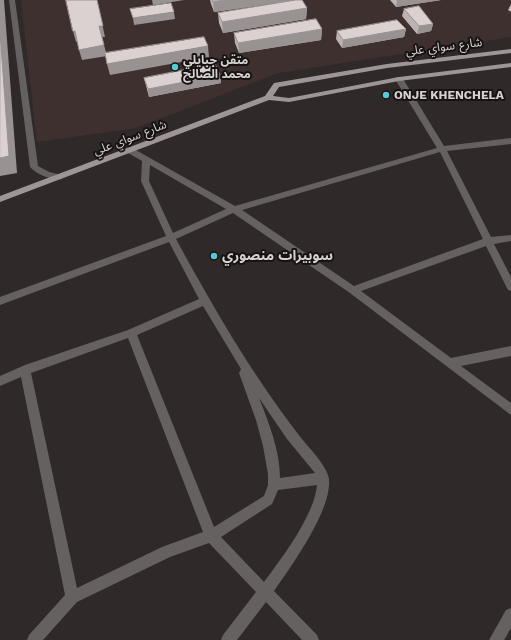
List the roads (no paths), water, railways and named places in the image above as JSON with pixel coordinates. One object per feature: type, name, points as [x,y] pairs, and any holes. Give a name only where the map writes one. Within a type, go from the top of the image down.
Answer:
[{"type":"main road","name":"شارع سواي علي","points":[[268,98],[277,85],[387,66],[511,51]]},
{"type":"main road","name":"شارع سواي علي","points":[[0,199],[131,151],[268,98],[289,100],[399,79],[511,65]]},
{"type":"street","points":[[12,0],[34,167],[46,174],[59,177]]},
{"type":"street","points":[[399,79],[442,149],[511,287]]},
{"type":"street","points":[[0,301],[171,238],[234,209],[337,178],[442,149],[511,141]]},
{"type":"street","points":[[131,151],[169,171],[234,209],[353,290],[511,410]]},
{"type":"street","points":[[146,160],[145,181],[171,238],[205,302],[282,422],[317,467],[323,478],[324,491],[315,515],[265,594],[228,640]]},
{"type":"street","points":[[353,290],[488,241],[511,238]]},
{"type":"street","points":[[0,381],[26,370],[130,333],[205,302]]},
{"type":"street","points":[[130,333],[211,536],[265,594],[312,640]]},
{"type":"street","points":[[451,364],[511,351]]},
{"type":"street","points":[[34,640],[72,597],[167,552],[211,536],[268,500],[274,485],[274,474],[269,446],[262,420],[237,354]]},
{"type":"street","points":[[26,370],[72,597]]},
{"type":"street","points":[[274,485],[323,478]]},
{"type":"street","points":[[496,640],[511,615]]},
{"type":"place","name":"متقن جبايلي محمد الصالح","points":[[175,67]]},
{"type":"place","name":"ONJE KHENCHELA","points":[[386,95]]},
{"type":"place","name":"سوبيرات منصوري","points":[[214,256]]}]
